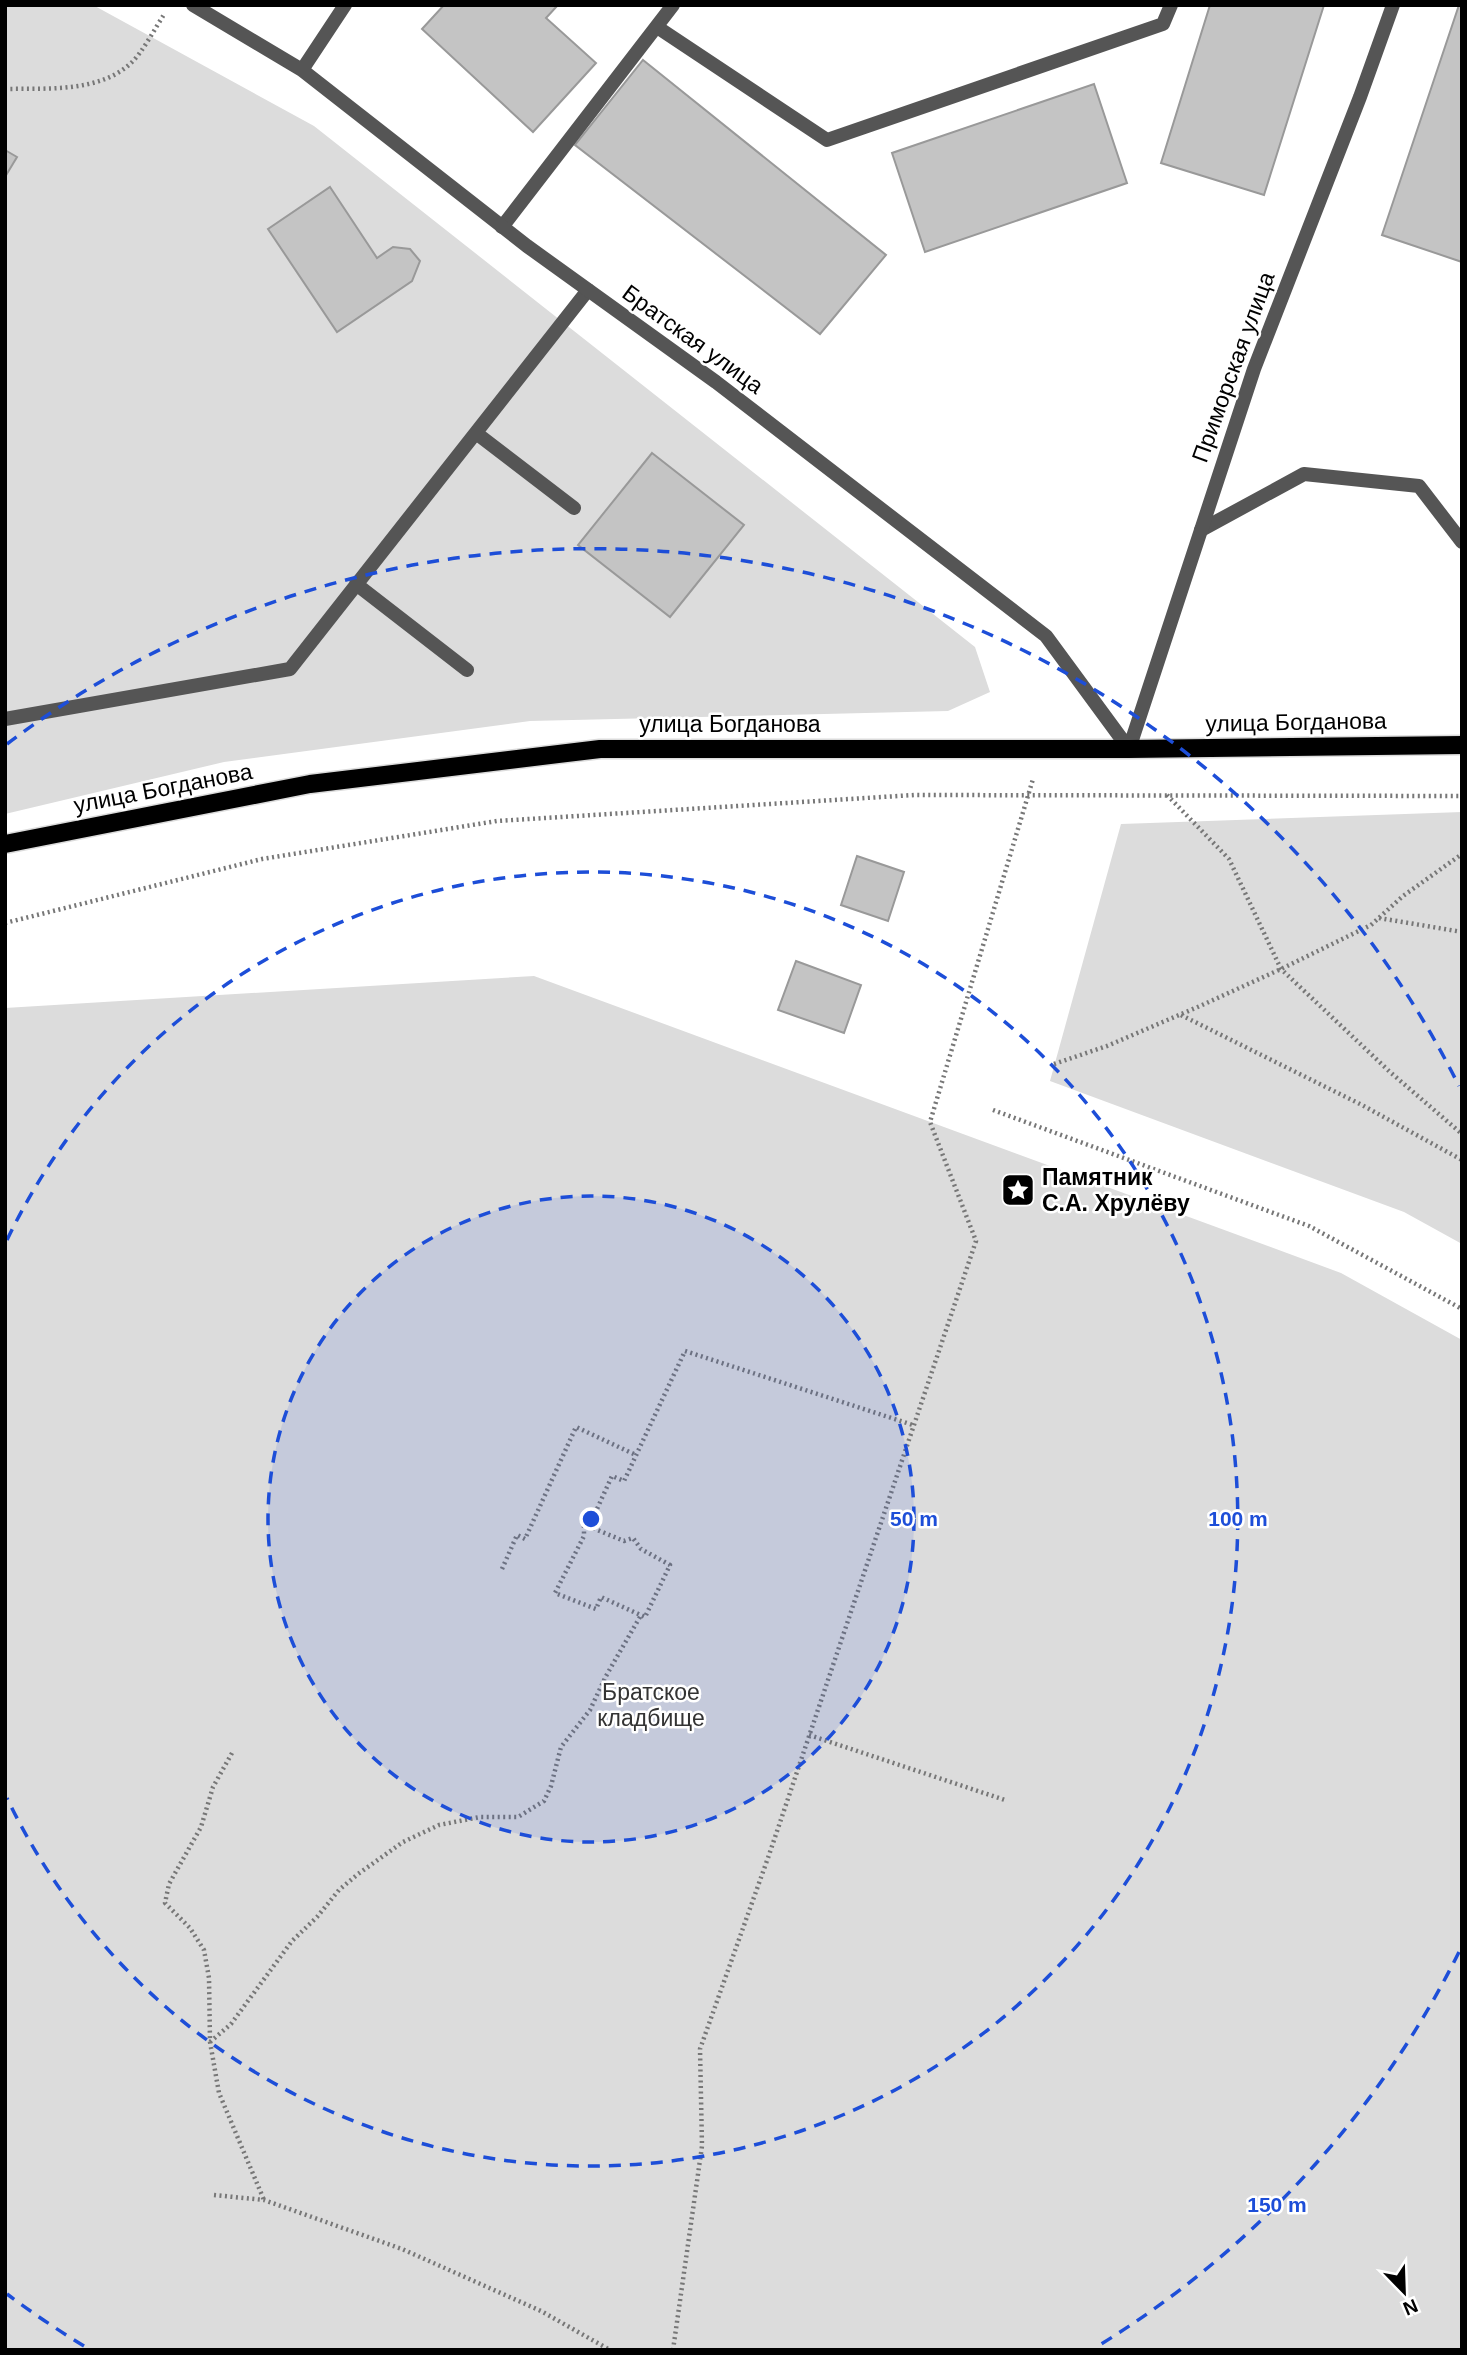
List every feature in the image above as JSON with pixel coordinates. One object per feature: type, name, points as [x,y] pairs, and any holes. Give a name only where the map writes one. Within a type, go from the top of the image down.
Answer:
[{"type":"main road","name":"улица Богданова","points":[[5,844],[310,784],[600,749],[1462,745]]},
{"type":"street","name":"Братская улица","points":[[193,5],[302,70],[502,227],[716,383],[1046,636],[1129,748]]},
{"type":"street","points":[[302,70],[345,5]]},
{"type":"street","points":[[502,227],[673,5]]},
{"type":"street","points":[[657,27],[827,140],[1163,24],[1171,5]]},
{"type":"street","name":"Приморская улица","points":[[1129,748],[1254,369],[1393,5]]},
{"type":"street","points":[[5,719],[290,669],[588,290]]},
{"type":"street","points":[[476,433],[575,508]]},
{"type":"street","points":[[1201,530],[1304,474],[1419,485],[1462,542]]},
{"type":"street","points":[[356,584],[467,670]]},
{"type":"path","points":[[5,89],[64,87],[104,80],[132,63],[170,5]]},
{"type":"path","points":[[673,2350],[702,2146],[700,2049],[976,1241],[930,1122],[1042,748]]},
{"type":"path","points":[[5,923],[262,859],[497,821],[914,795],[1462,796]]},
{"type":"path","points":[[1167,795],[1229,859],[1281,969],[1390,1072],[1462,1134]]},
{"type":"path","points":[[1054,1064],[1108,1046],[1180,1015],[1371,925],[1404,896],[1462,854]]},
{"type":"path","points":[[1378,918],[1462,932]]},
{"type":"path","points":[[1180,1015],[1362,1105],[1462,1160]]},
{"type":"path","points":[[993,1110],[1309,1226],[1462,1309]]},
{"type":"path","points":[[592,1520],[595,1529],[624,1541],[633,1538],[641,1549],[670,1565],[645,1617],[601,1597],[596,1609],[555,1593],[584,1536],[584,1524],[592,1520],[612,1476],[624,1481],[685,1352],[913,1425]]},
{"type":"path","points":[[502,1569],[516,1535],[526,1539],[576,1427],[636,1455]]},
{"type":"path","points":[[210,2042],[231,2024],[273,1964],[338,1890],[402,1842],[439,1825],[480,1817],[518,1817],[544,1801],[551,1786],[561,1747],[590,1710],[641,1615]]},
{"type":"path","points":[[809,1735],[1005,1800]]},
{"type":"path","points":[[232,1753],[213,1787],[201,1827],[169,1884],[165,1903],[190,1928],[204,1950],[209,1978],[210,2042],[219,2093],[264,2200]]},
{"type":"path","points":[[214,2195],[264,2200],[402,2249],[541,2311],[610,2350]]},
{"type":"green space","points":[[5,5],[93,5],[314,126],[975,647],[990,692],[948,711],[530,721],[224,762],[5,814]]},
{"type":"green space","points":[[1462,812],[1462,1244],[1404,1212],[1050,1081],[1121,824]]},
{"type":"green space","name":"Братское кладбище","points":[[534,976],[1341,1273],[1462,1340],[1462,2350],[5,2350],[5,1008]]},
{"type":"building","points":[[444,5],[558,5],[546,18],[596,63],[533,132],[422,29]]},
{"type":"building","points":[[1210,5],[1324,5],[1264,195],[1161,163]]},
{"type":"building","points":[[1459,5],[1462,5],[1462,262],[1382,235]]},
{"type":"building","points":[[643,60],[886,255],[820,334],[575,145]]},
{"type":"building","points":[[1094,84],[1127,183],[925,252],[892,153]]},
{"type":"building","points":[[5,150],[17,157],[5,177]]},
{"type":"building","points":[[330,187],[377,258],[393,247],[410,249],[420,261],[412,281],[337,332],[268,229]]},
{"type":"building","points":[[652,453],[744,525],[670,617],[578,545]]},
{"type":"building","points":[[857,856],[904,872],[888,921],[841,905]]},
{"type":"building","points":[[796,961],[861,985],[844,1033],[778,1010]]},
{"type":"place","name":"Памятник С.А. Хрулёву","points":[[1018,1190]]}]
